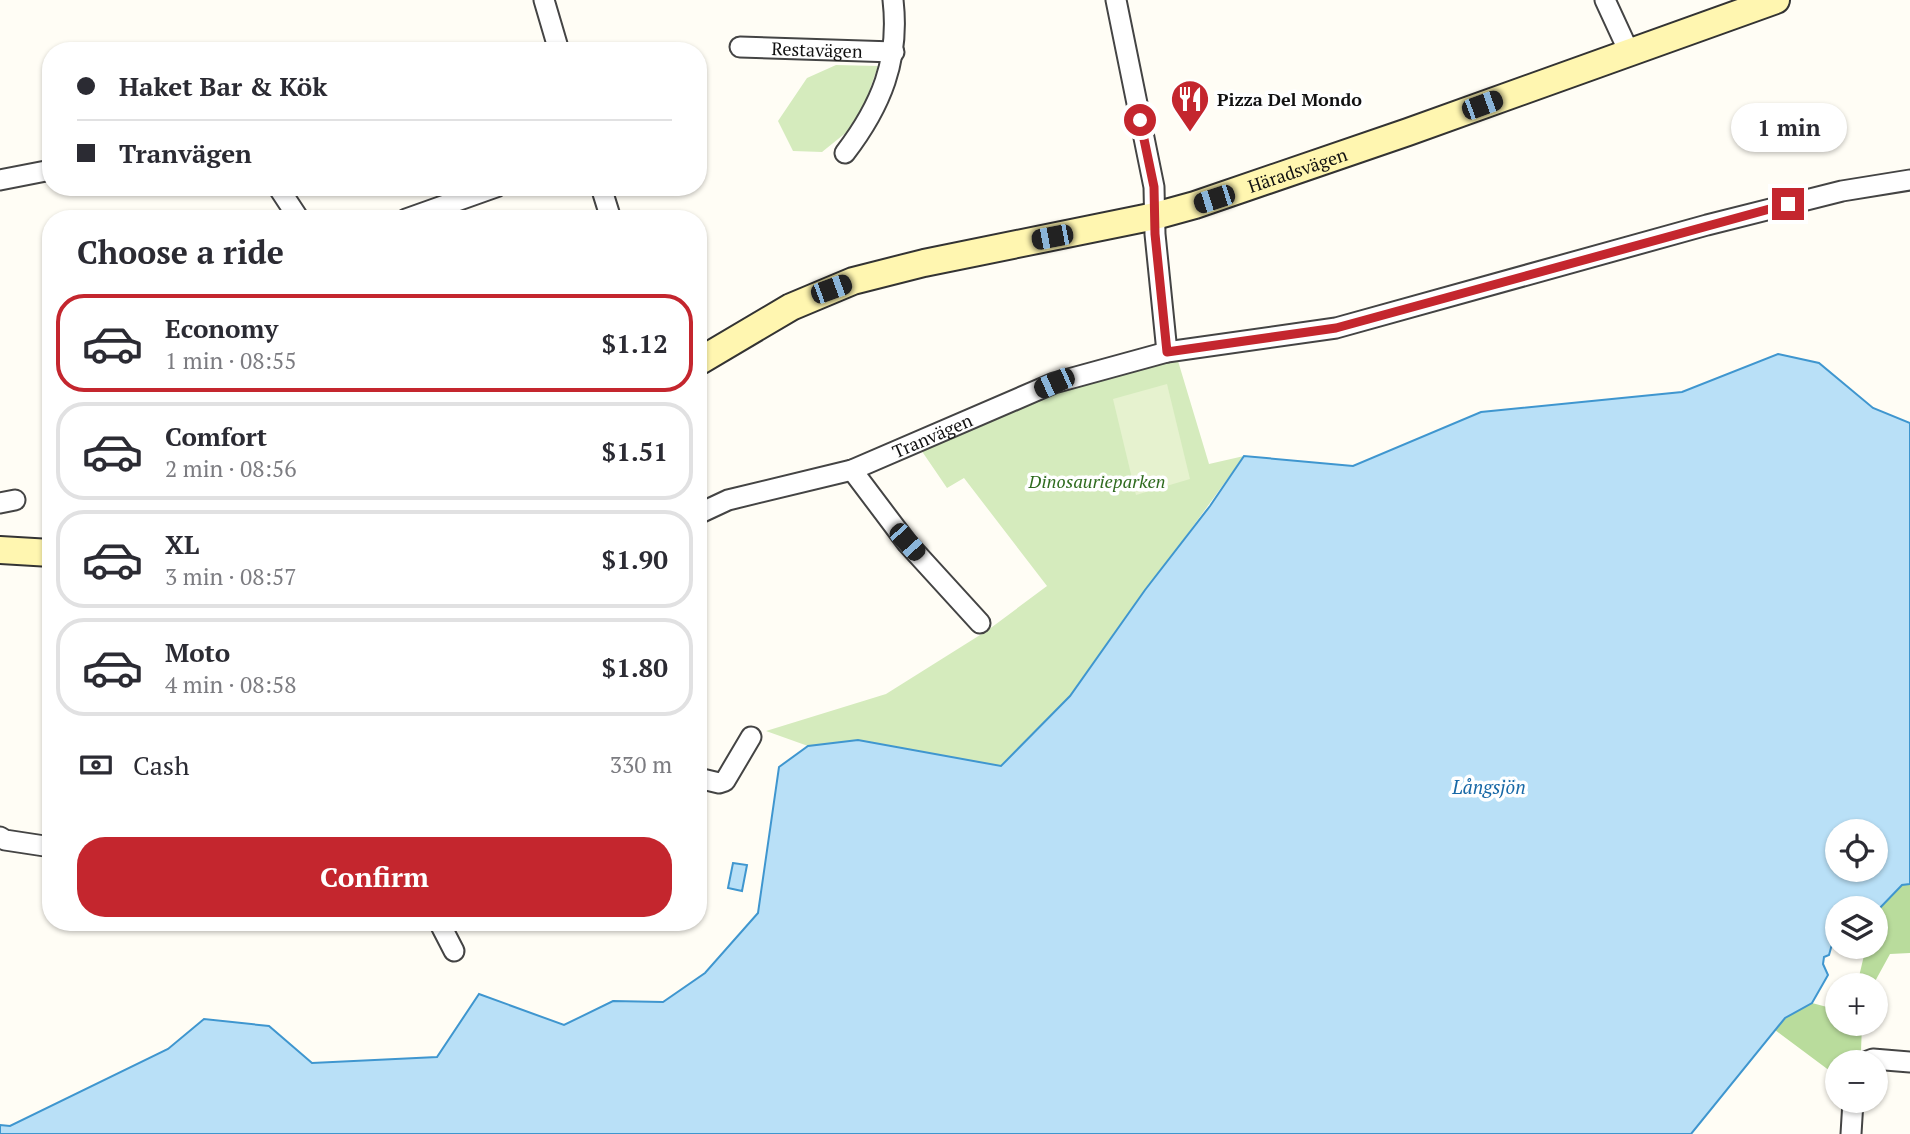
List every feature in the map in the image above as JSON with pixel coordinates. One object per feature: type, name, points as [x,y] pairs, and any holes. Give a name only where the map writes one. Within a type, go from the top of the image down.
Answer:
[{"type":"street","points":[[544,0],[556,42]]},
{"type":"street","points":[[845,153],[877,102],[894,52],[893,0]]},
{"type":"street","points":[[1116,0],[1154,187],[1167,352]]},
{"type":"street","points":[[1605,0],[1629,52]]},
{"type":"street","name":"Häradsvägen","points":[[707,357],[791,307],[853,281],[924,263],[1155,216],[1252,186],[1776,0]]},
{"type":"street","name":"Restavägen","points":[[740,47],[894,52]]},
{"type":"street","points":[[0,180],[42,172]]},
{"type":"street","name":"Tranvägen","points":[[707,510],[728,500],[852,470],[1054,383],[1167,352],[1336,328],[1721,221],[1842,191],[1910,180]]},
{"type":"street","points":[[431,210],[471,196]]},
{"type":"street","points":[[852,470],[907,542],[980,624]]},
{"type":"street","points":[[0,550],[42,552]]},
{"type":"street","points":[[707,780],[719,783],[725,781],[751,737]]},
{"type":"street","points":[[2,843],[42,846]]},
{"type":"street","points":[[444,931],[454,951]]},
{"type":"street","points":[[1888,1061],[1910,1062]]},
{"type":"street","points":[[1851,1134],[1852,1113]]},
{"type":"green space","points":[[836,65],[878,66],[858,123],[822,152],[793,151],[778,121],[807,78]]},
{"type":"green space","name":"Dinosaurieparken","points":[[1175,351],[1209,464],[1244,456],[1070,696],[1001,766],[858,740],[808,746],[766,731],[886,694],[988,630],[1047,586],[964,478],[947,488],[917,444],[1054,383]]},
{"type":"green space","points":[[1167,384],[1190,479],[1136,495],[1113,399]]},
{"type":"green space","points":[[1910,884],[1910,953],[1890,954],[1888,958],[1888,900],[1902,885]]},
{"type":"green space","points":[[1863,959],[1887,959],[1880,973],[1860,973]]},
{"type":"green space","points":[[1812,1003],[1825,1006],[1825,1036],[1862,1036],[1861,1050],[1825,1050],[1825,1067],[1775,1030],[1785,1018]]},
{"type":"water","name":"Långsjön","points":[[1778,354],[1819,363],[1873,408],[1910,423],[1910,884],[1902,885],[1888,900],[1888,896],[1825,896],[1825,980],[1812,1003],[1785,1018],[1691,1134],[0,1134],[0,1125],[10,1126],[168,1049],[204,1019],[269,1026],[312,1063],[437,1057],[479,994],[564,1025],[613,1001],[663,1002],[705,973],[758,913],[779,767],[808,746],[858,740],[1001,766],[1070,696],[1244,456],[1353,466],[1481,412],[1682,392]]},
{"type":"water","points":[[733,863],[747,865],[742,891],[728,888]]},
{"type":"place","name":"Pizza Del Mondo","points":[[1190,133]]},
{"type":"route","points":[[1140,120],[1154,187],[1155,234],[1167,352],[1336,328],[1788,204]]}]
